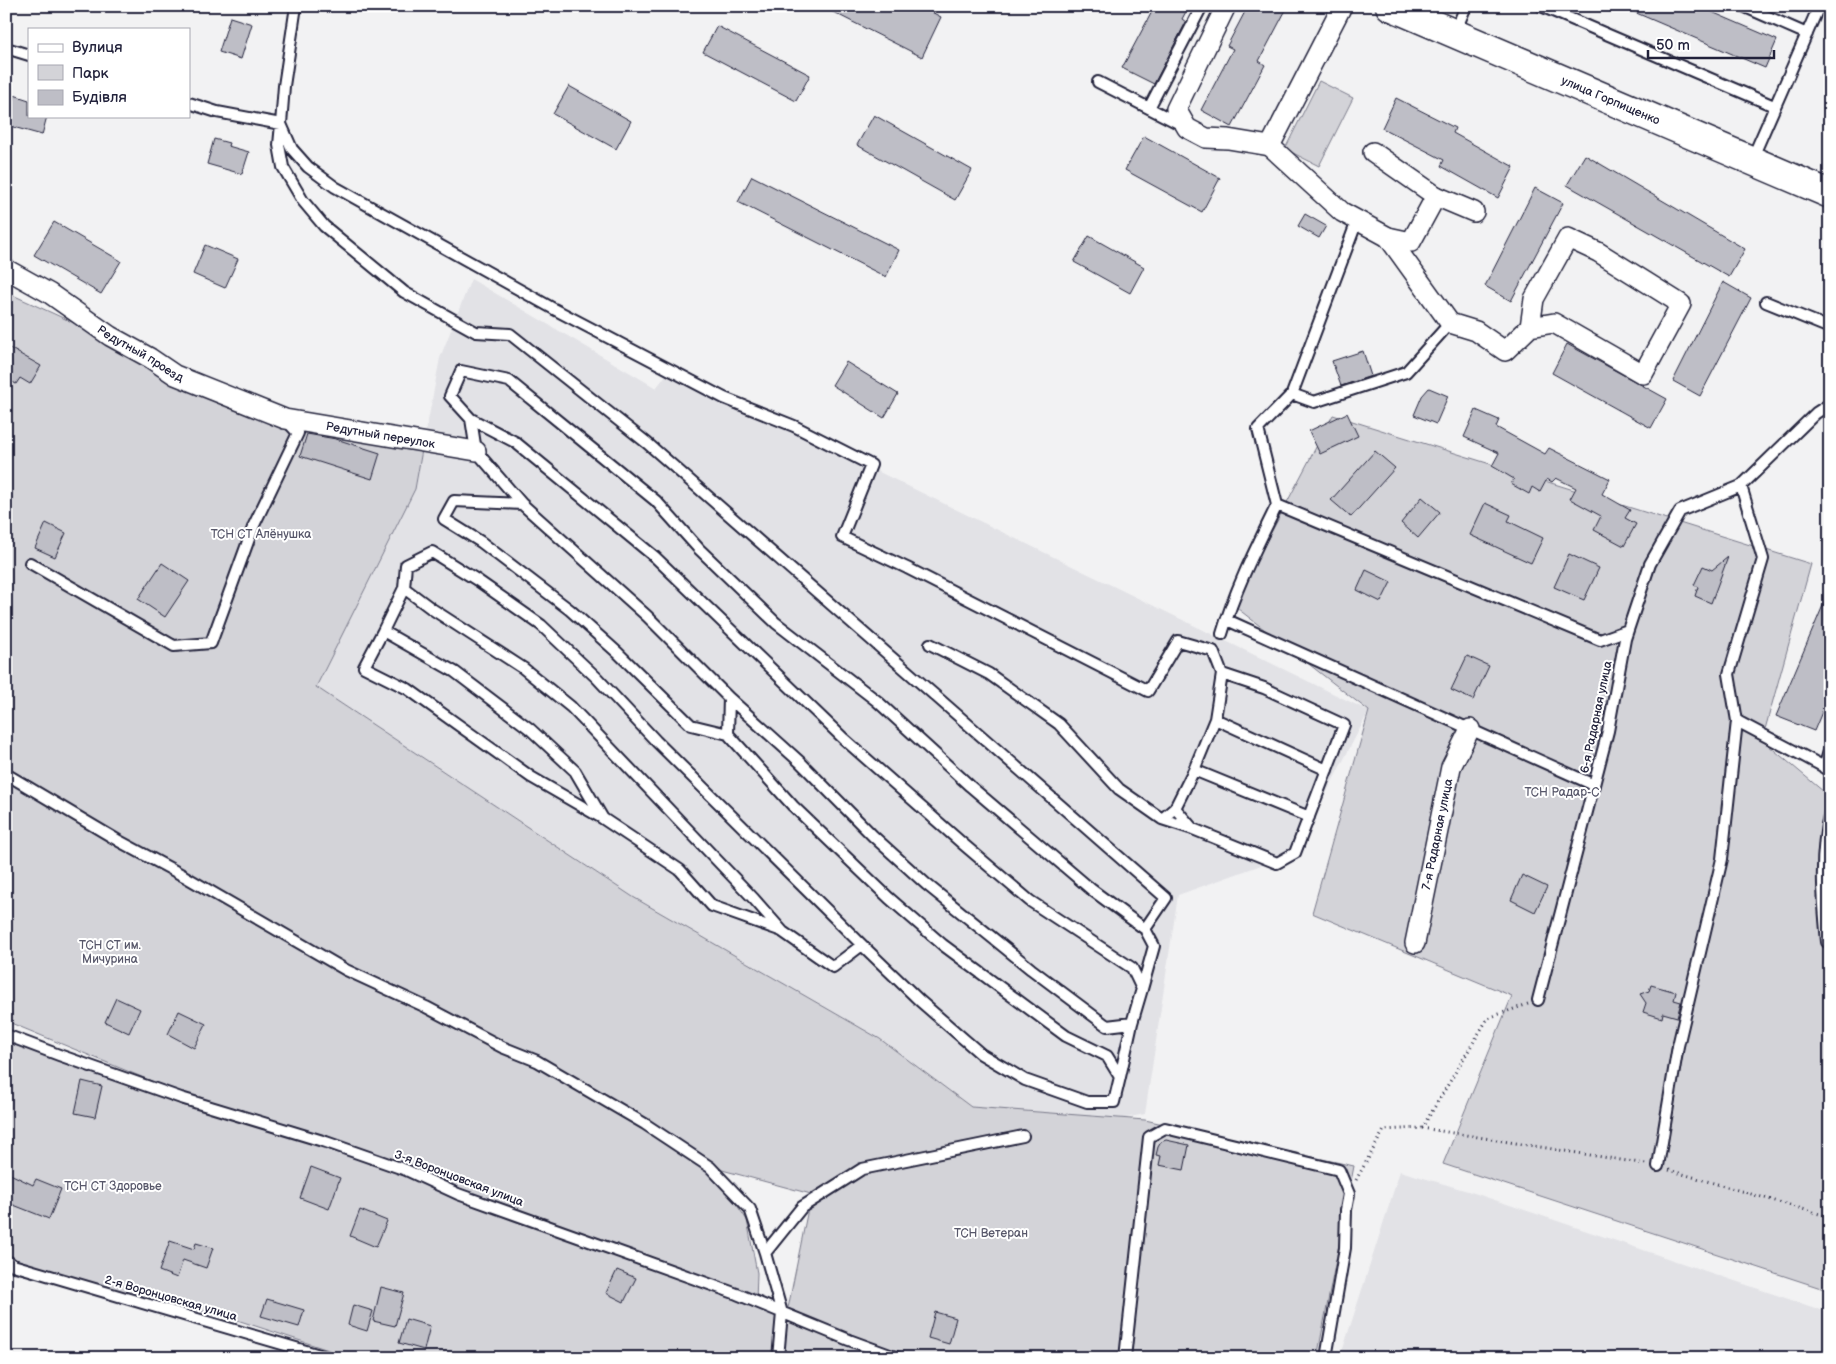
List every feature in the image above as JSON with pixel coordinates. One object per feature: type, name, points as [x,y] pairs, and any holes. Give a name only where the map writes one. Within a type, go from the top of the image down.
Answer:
[{"type":"main road","name":"улица Горпищенко","points":[[1390,6],[1830,194]]},
{"type":"street","points":[[1226,6],[1176,109],[1187,128],[1206,138],[1228,138],[1270,146],[1342,212],[1388,237],[1410,242],[1436,196]]},
{"type":"street","points":[[1270,146],[1342,6]]},
{"type":"street","points":[[1373,152],[1436,196],[1474,212]]},
{"type":"street","points":[[1388,237],[1450,323],[1476,331],[1505,351],[1530,326],[1534,299],[1568,238],[1598,252],[1681,304],[1643,374],[1554,323],[1530,326]]},
{"type":"street","name":"Редутный проезд","points":[[6,269],[49,293],[110,336],[150,358],[175,375],[285,419]]},
{"type":"street","name":"Редутный переулок","points":[[285,419],[476,451]]},
{"type":"street","name":"7-я Радарная улица","points":[[1416,943],[1451,767],[1470,729]]},
{"type":"lane","points":[[296,6],[284,86],[279,145],[283,167],[303,200],[324,226],[404,292],[476,332],[510,334],[647,443],[1166,898],[1145,929]]},
{"type":"lane","points":[[1149,108],[1202,6]]},
{"type":"lane","points":[[1454,33],[1466,6]]},
{"type":"lane","points":[[1541,6],[1774,106]]},
{"type":"lane","points":[[1743,6],[1807,34]]},
{"type":"lane","points":[[1751,160],[1819,6]]},
{"type":"lane","points":[[6,48],[28,55]]},
{"type":"lane","points":[[1098,82],[1187,128]]},
{"type":"lane","points":[[190,103],[217,112],[281,124]]},
{"type":"lane","points":[[281,124],[292,149],[308,167],[335,187],[554,309],[724,398],[794,426],[871,465],[842,538],[907,568],[1148,691],[1178,641],[1213,651],[1222,674],[1215,719],[1194,770],[1175,808],[1162,819]]},
{"type":"lane","points":[[1222,634],[1255,550],[1277,504],[1258,428],[1292,394],[1357,220]]},
{"type":"lane","points":[[1766,302],[1830,328]]},
{"type":"lane","points":[[1292,394],[1314,402],[1406,372],[1450,323]]},
{"type":"lane","points":[[783,932],[712,906],[680,870],[602,818],[531,776],[408,689],[364,666],[404,588],[406,564],[432,552],[477,580],[541,625],[597,678],[656,741],[862,945],[920,1001],[981,1054],[1025,1080],[1087,1102],[1114,1102],[1132,1023],[1142,988],[1154,946],[1145,929],[1092,890],[984,798],[877,701],[776,623],[699,549],[656,501],[509,381],[461,370],[450,396],[471,419],[515,442],[654,557],[844,739],[1030,901],[1132,968],[1142,988]]},
{"type":"lane","points":[[1658,1166],[1678,1046],[1722,859],[1736,721],[1730,674],[1763,559],[1741,486],[1816,412],[1830,404]]},
{"type":"lane","points":[[30,563],[174,646],[211,643],[254,525],[298,433],[285,419]]},
{"type":"lane","points":[[471,419],[476,451],[522,504],[647,616],[729,698],[800,762],[873,836],[948,902],[1031,969],[1107,1026],[1132,1023]]},
{"type":"lane","name":"6-я Радарная улица","points":[[1538,1000],[1608,731],[1625,639],[1650,564],[1680,511],[1741,486]]},
{"type":"lane","points":[[522,504],[454,500],[444,519],[481,542],[570,610],[618,653],[691,726],[728,734],[793,806],[889,898],[937,939],[1066,1036],[1107,1056],[1120,1076]]},
{"type":"lane","points":[[1277,504],[1600,640],[1628,630]]},
{"type":"lane","points":[[404,588],[432,609],[523,668],[572,708],[783,932],[833,967],[862,945]]},
{"type":"lane","points":[[1227,620],[1594,784]]},
{"type":"lane","points":[[383,631],[455,672],[530,729],[575,770],[602,818]]},
{"type":"lane","points":[[930,644],[989,674],[1059,724],[1119,789],[1162,819],[1193,829],[1277,863],[1295,854],[1344,725],[1264,688],[1222,674]]},
{"type":"lane","points":[[728,734],[729,698]]},
{"type":"lane","points":[[1215,719],[1327,770]]},
{"type":"lane","points":[[1736,721],[1827,769],[1830,748]]},
{"type":"lane","points":[[1194,770],[1309,817]]},
{"type":"lane","points":[[6,774],[119,841],[184,876],[346,970],[426,1006],[502,1047],[537,1061],[645,1124],[710,1167],[750,1209],[782,1313],[778,1358]]},
{"type":"lane","points":[[1175,808],[1193,829]]},
{"type":"lane","points":[[1827,942],[1822,888],[1826,824],[1830,811]]},
{"type":"lane","name":"3-я Воронцовская улица","points":[[6,1035],[181,1098],[326,1142],[406,1170],[458,1194],[737,1294],[898,1358]]},
{"type":"lane","points":[[1125,1358],[1149,1137],[1165,1128],[1339,1170],[1349,1194],[1346,1210],[1346,1248],[1326,1358]]},
{"type":"lane","points":[[765,1253],[802,1207],[862,1169],[1023,1136]]},
{"type":"lane","name":"2-я Воронцовская улица","points":[[6,1260],[13,1266],[330,1358]]},
{"type":"path","points":[[1422,1128],[1488,1018],[1538,1000]]},
{"type":"path","points":[[1349,1194],[1384,1130],[1422,1128],[1658,1166],[1830,1217]]},
{"type":"shaded area","points":[[471,279],[656,388],[670,370],[1369,711],[1295,853],[1178,895],[1145,1114],[1100,1123],[971,1107],[880,1039],[633,897],[316,687],[415,489],[440,358]]},
{"type":"shaded area","points":[[1400,1171],[1471,1192],[1830,1313],[1830,1358],[1340,1358]]},
{"type":"green space","points":[[1319,81],[1353,98],[1319,166],[1285,149]]},
{"type":"green space","points":[[6,292],[285,419],[422,450],[415,489],[316,687],[633,897],[880,1039],[971,1107],[1145,1120],[1354,1166],[1317,1358],[778,1358],[811,1194],[711,1167],[747,1220],[757,1273],[756,1302],[782,1313],[772,1358],[353,1358],[225,1316],[6,1271],[6,1033],[183,1094],[6,1021],[6,774],[80,816],[6,767]]},
{"type":"green space","name":"ТСН Радар-С","points":[[1333,415],[1811,564],[1762,740],[1830,797],[1830,1291],[1443,1164],[1512,996],[1312,913],[1369,711],[1233,605]]},
{"type":"building","points":[[821,6],[920,6],[941,17],[922,57]]},
{"type":"building","points":[[1155,6],[1189,6],[1182,19],[1186,22],[1154,84],[1122,68]]},
{"type":"building","points":[[1248,6],[1288,6],[1259,61],[1265,65],[1232,127],[1201,110],[1233,49],[1227,46]]},
{"type":"building","points":[[1620,6],[1698,6],[1777,40],[1765,68]]},
{"type":"building","points":[[230,17],[252,24],[241,59],[219,52]]},
{"type":"building","points":[[717,26],[810,75],[796,101],[703,52]]},
{"type":"building","points":[[569,86],[631,121],[616,149],[553,114]]},
{"type":"building","points":[[14,95],[28,100],[28,118],[46,118],[42,135],[6,125]]},
{"type":"building","points":[[1396,98],[1455,128],[1453,133],[1514,167],[1498,198],[1441,166],[1444,160],[1382,128]]},
{"type":"building","points":[[874,115],[972,170],[955,200],[857,145]]},
{"type":"building","points":[[1144,136],[1220,178],[1202,212],[1125,170]]},
{"type":"building","points":[[214,139],[229,143],[228,146],[249,152],[242,174],[207,164]]},
{"type":"building","points":[[1585,155],[1745,249],[1729,277],[1567,185]]},
{"type":"building","points":[[752,176],[899,250],[886,277],[738,202]]},
{"type":"building","points":[[1535,188],[1563,203],[1511,301],[1485,286]]},
{"type":"building","points":[[1305,214],[1326,226],[1319,238],[1298,226]]},
{"type":"building","points":[[54,222],[121,261],[101,294],[34,255]]},
{"type":"building","points":[[1089,236],[1144,267],[1130,293],[1074,262]]},
{"type":"building","points":[[205,245],[238,259],[225,288],[193,274]]},
{"type":"building","points":[[1723,282],[1751,298],[1700,396],[1673,381]]},
{"type":"building","points":[[1567,344],[1667,399],[1651,428],[1552,373]]},
{"type":"building","points":[[6,346],[41,366],[30,384],[20,378],[16,384],[6,378]]},
{"type":"building","points":[[1363,351],[1371,376],[1341,386],[1332,361]]},
{"type":"building","points":[[846,362],[898,394],[884,418],[832,385]]},
{"type":"building","points":[[1429,388],[1448,396],[1436,424],[1414,415],[1422,396]]},
{"type":"building","points":[[1476,410],[1499,420],[1496,427],[1545,454],[1549,448],[1610,479],[1602,494],[1630,510],[1625,518],[1636,524],[1624,546],[1594,530],[1601,516],[1570,499],[1576,488],[1556,478],[1552,482],[1547,479],[1540,492],[1532,487],[1529,494],[1511,484],[1514,479],[1492,466],[1499,453],[1464,437]]},
{"type":"building","points":[[1347,413],[1358,436],[1320,454],[1309,431]]},
{"type":"building","points":[[307,434],[336,439],[380,453],[372,479],[300,456]]},
{"type":"building","points":[[1375,451],[1395,468],[1351,517],[1331,500]]},
{"type":"building","points":[[1422,497],[1440,512],[1418,538],[1401,523]]},
{"type":"building","points":[[1485,503],[1511,515],[1508,521],[1543,538],[1531,563],[1470,535]]},
{"type":"building","points":[[46,523],[66,533],[55,557],[35,548]]},
{"type":"building","points":[[1569,554],[1599,568],[1584,600],[1554,587]]},
{"type":"building","points":[[1728,557],[1711,603],[1695,596],[1698,587],[1694,585],[1703,566],[1712,570]]},
{"type":"building","points":[[162,563],[189,581],[165,617],[138,599]]},
{"type":"building","points":[[1366,570],[1391,582],[1381,602],[1357,590]]},
{"type":"building","points":[[1830,589],[1830,693],[1814,731],[1776,716]]},
{"type":"building","points":[[1467,656],[1489,666],[1473,700],[1451,690]]},
{"type":"building","points":[[1522,875],[1547,887],[1535,912],[1511,900]]},
{"type":"building","points":[[1651,985],[1676,992],[1674,1000],[1681,1002],[1677,1017],[1663,1013],[1662,1018],[1643,1012],[1646,1003],[1640,994],[1649,991]]},
{"type":"building","points":[[116,998],[140,1009],[129,1033],[105,1022]]},
{"type":"building","points":[[179,1011],[206,1024],[194,1048],[168,1034]]},
{"type":"building","points":[[82,1081],[102,1086],[95,1117],[75,1113]]},
{"type":"building","points":[[1166,1140],[1189,1145],[1184,1170],[1159,1165],[1161,1156],[1156,1155],[1158,1147],[1161,1142]]},
{"type":"building","points":[[311,1167],[340,1178],[329,1209],[300,1198]]},
{"type":"building","points":[[6,1172],[33,1185],[36,1179],[61,1189],[49,1219],[6,1202]]},
{"type":"building","points":[[360,1210],[387,1221],[376,1247],[350,1236]]},
{"type":"building","points":[[170,1241],[194,1249],[196,1243],[213,1248],[206,1268],[183,1260],[177,1278],[159,1271]]},
{"type":"building","points":[[617,1270],[636,1278],[624,1302],[606,1293]]},
{"type":"building","points":[[381,1287],[404,1293],[395,1326],[373,1321]]},
{"type":"building","points":[[267,1299],[304,1310],[299,1327],[261,1316]]},
{"type":"building","points":[[353,1305],[373,1311],[367,1331],[348,1325]]},
{"type":"building","points":[[935,1312],[956,1318],[949,1344],[928,1338]]},
{"type":"building","points":[[406,1319],[430,1326],[424,1350],[399,1343]]},
{"type":"park label","name":"ТСН СТ Алёнушка","points":[[261,534]]},
{"type":"park label","name":"ТСН СТ им. Мичурина","points":[[110,952]]},
{"type":"park label","name":"ТСН СТ Здоровье","points":[[113,1186]]},
{"type":"park label","name":"ТСН Ветеран","points":[[991,1233]]}]
